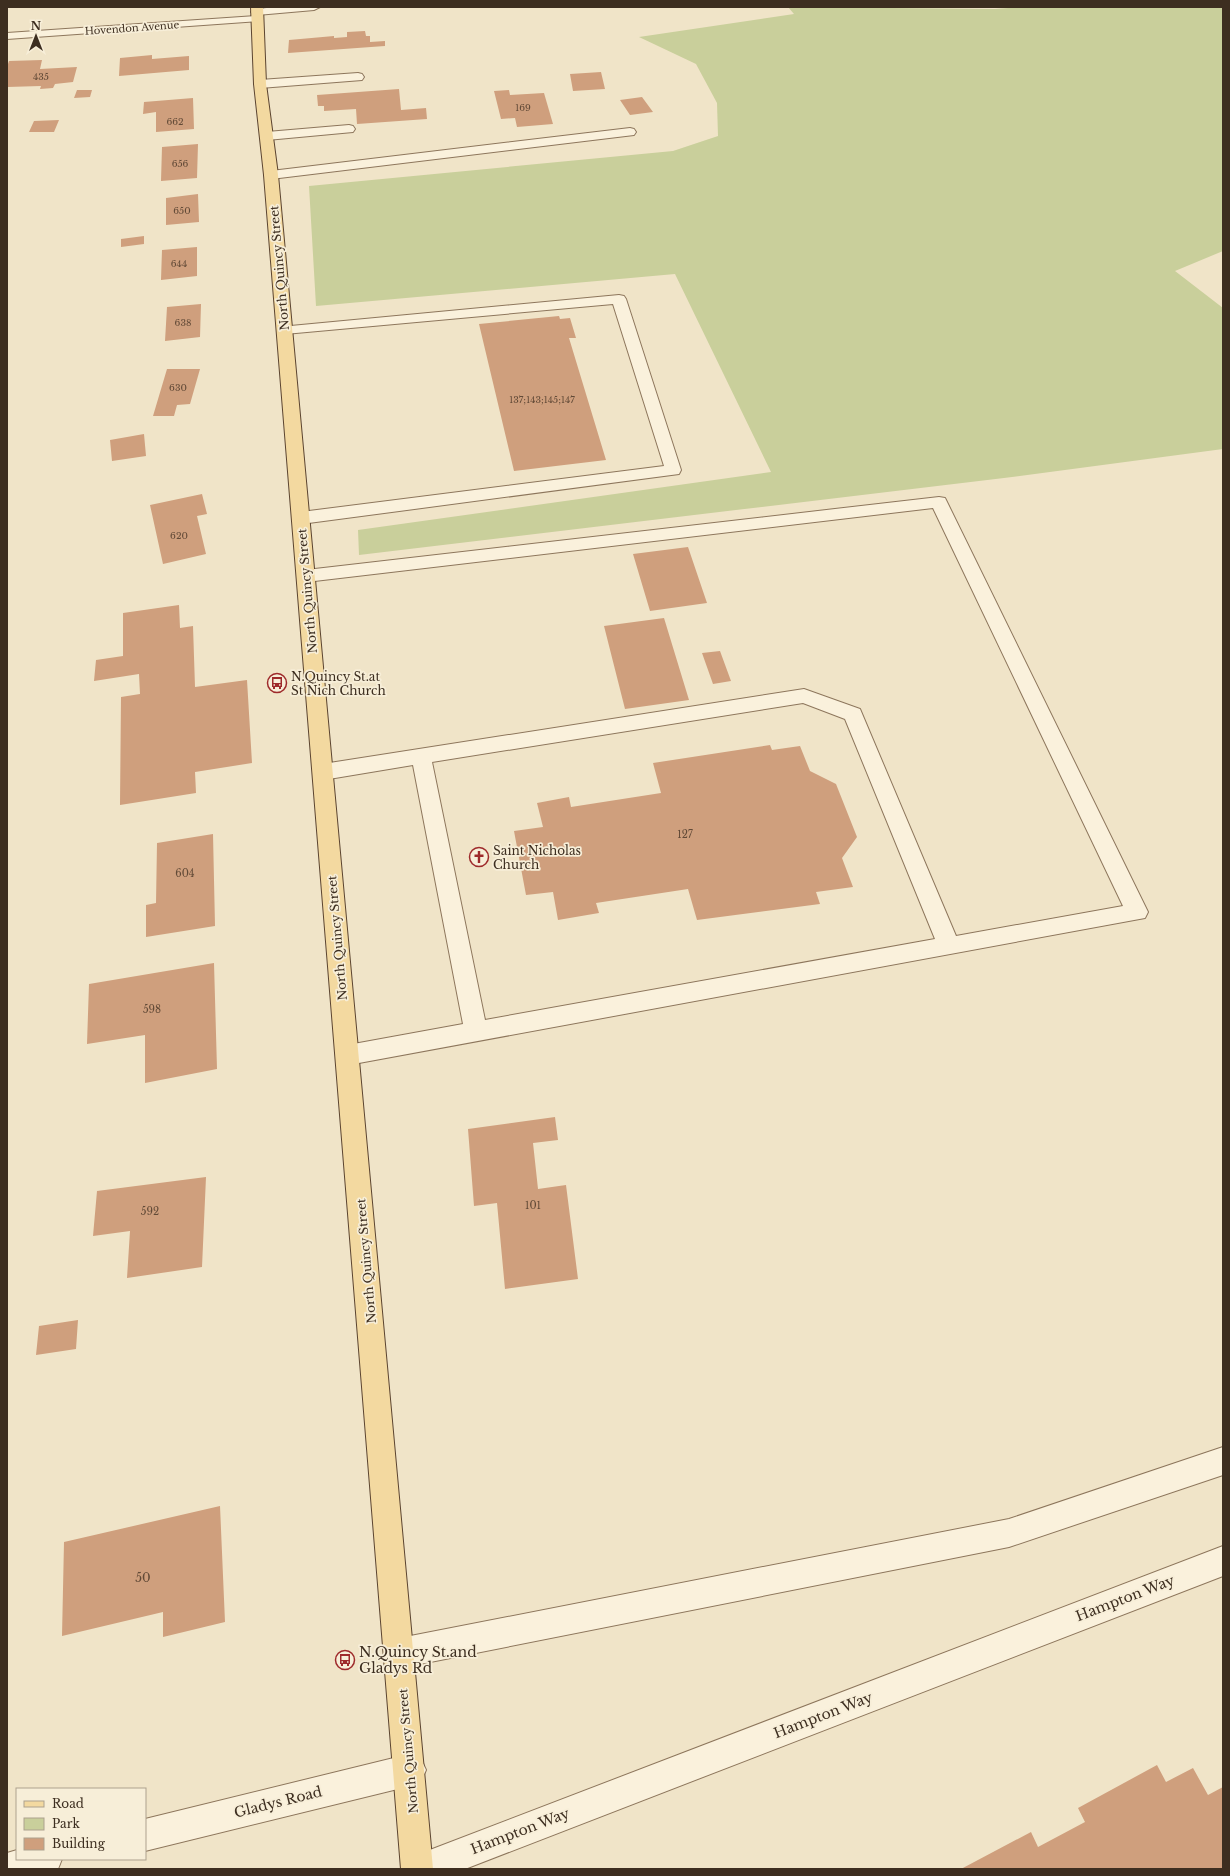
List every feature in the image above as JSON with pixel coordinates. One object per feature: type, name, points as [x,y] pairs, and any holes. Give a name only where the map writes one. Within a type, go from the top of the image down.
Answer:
[{"type":"main road","name":"North Quincy Street","points":[[257,13],[260,84],[271,175],[418,1869]]},
{"type":"street","name":"Hovendon Avenue","points":[[7,36],[314,7]]},
{"type":"street","points":[[260,84],[358,77]]},
{"type":"street","points":[[267,136],[349,128]]},
{"type":"street","points":[[271,175],[630,132]]},
{"type":"street","points":[[284,330],[619,299],[673,470],[300,518]]},
{"type":"street","points":[[306,576],[835,512],[939,502],[1137,912],[348,1055]]},
{"type":"street","points":[[323,772],[804,696],[853,714],[949,946]]},
{"type":"street","points":[[421,757],[476,1031]]},
{"type":"street","points":[[400,1654],[1009,1533],[1223,1461]]},
{"type":"street","name":"Hampton Way","points":[[422,1869],[1223,1561]]},
{"type":"street","name":"Gladys Road","points":[[146,1835],[410,1770]]},
{"type":"street","points":[[7,1869],[42,1860]]},
{"type":"green space","points":[[788,7],[995,9],[1023,7],[1223,7],[1223,251],[1175,271],[1223,308],[1223,449],[1004,478],[359,555],[358,530],[771,472],[675,274],[316,306],[309,186],[673,151],[718,136],[717,103],[696,64],[639,37],[794,14]]},
{"type":"building","points":[[365,31],[366,36],[370,36],[370,42],[385,41],[385,46],[288,53],[289,40],[334,36],[334,38],[347,37],[347,32]]},
{"type":"building","points":[[152,55],[152,59],[189,56],[189,70],[119,76],[120,58]]},
{"type":"building","points":[[42,60],[40,69],[77,67],[73,82],[55,84],[53,88],[40,89],[41,86],[7,87],[7,67],[9,61]]},
{"type":"building","points":[[601,72],[605,89],[573,91],[570,74]]},
{"type":"building","points":[[399,89],[401,110],[426,108],[427,119],[357,124],[356,109],[324,111],[324,106],[318,106],[317,95]]},
{"type":"building","points":[[77,90],[92,90],[90,97],[74,98]]},
{"type":"building","points":[[509,90],[510,95],[544,93],[553,124],[517,127],[515,118],[501,119],[494,91]]},
{"type":"building","points":[[642,97],[653,112],[630,115],[620,100]]},
{"type":"building","points":[[193,98],[194,129],[156,132],[156,112],[143,114],[144,102]]},
{"type":"building","points":[[59,120],[54,132],[29,132],[34,121]]},
{"type":"building","points":[[198,144],[197,178],[161,181],[162,147]]},
{"type":"building","points":[[198,194],[199,222],[166,225],[166,198]]},
{"type":"building","points":[[144,236],[144,244],[121,247],[121,239]]},
{"type":"building","points":[[197,247],[197,276],[161,280],[162,250]]},
{"type":"building","points":[[201,304],[200,337],[165,341],[167,307]]},
{"type":"building","points":[[559,316],[560,319],[570,318],[576,338],[569,338],[606,460],[514,471],[479,324]]},
{"type":"building","points":[[167,369],[200,369],[190,404],[177,405],[174,416],[153,416]]},
{"type":"building","points":[[144,434],[146,456],[112,461],[110,440]]},
{"type":"building","points":[[202,494],[207,514],[197,516],[206,554],[163,564],[150,505]]},
{"type":"building","points":[[688,547],[707,603],[650,611],[633,554]]},
{"type":"building","points":[[179,605],[180,628],[193,626],[195,687],[247,680],[252,763],[195,772],[196,793],[120,805],[121,697],[140,694],[139,674],[94,681],[96,660],[123,656],[123,613]]},
{"type":"building","points":[[664,618],[689,700],[625,709],[604,626]]},
{"type":"building","points":[[720,651],[731,681],[713,684],[702,653]]},
{"type":"building","points":[[770,745],[772,750],[800,746],[810,771],[836,784],[857,837],[842,858],[853,887],[816,892],[820,904],[697,920],[688,889],[596,903],[599,913],[558,920],[553,892],[526,895],[514,831],[543,827],[537,803],[569,797],[571,807],[661,793],[653,763]]},
{"type":"building","points":[[213,834],[215,926],[146,937],[146,905],[156,903],[157,843]]},
{"type":"building","points":[[214,963],[217,1069],[145,1083],[145,1035],[87,1044],[89,984]]},
{"type":"building","points":[[555,1117],[558,1140],[533,1143],[538,1189],[566,1185],[578,1279],[505,1289],[497,1203],[474,1206],[468,1129]]},
{"type":"building","points":[[206,1177],[202,1267],[127,1278],[130,1231],[93,1236],[97,1191]]},
{"type":"building","points":[[78,1320],[76,1349],[36,1355],[39,1326]]},
{"type":"building","points":[[220,1506],[225,1622],[163,1637],[163,1612],[62,1636],[64,1542]]},
{"type":"building","points":[[1157,1765],[1166,1782],[1193,1768],[1208,1795],[1223,1787],[1223,1869],[961,1869],[1031,1832],[1038,1847],[1085,1822],[1078,1808]]},
{"type":"place","name":"N.Quincy St.at St Nich Church","points":[[277,683]]},
{"type":"place","name":"Saint Nicholas Church","points":[[479,857]]},
{"type":"place","name":"N.Quincy St.and Gladys Rd","points":[[345,1660]]}]
